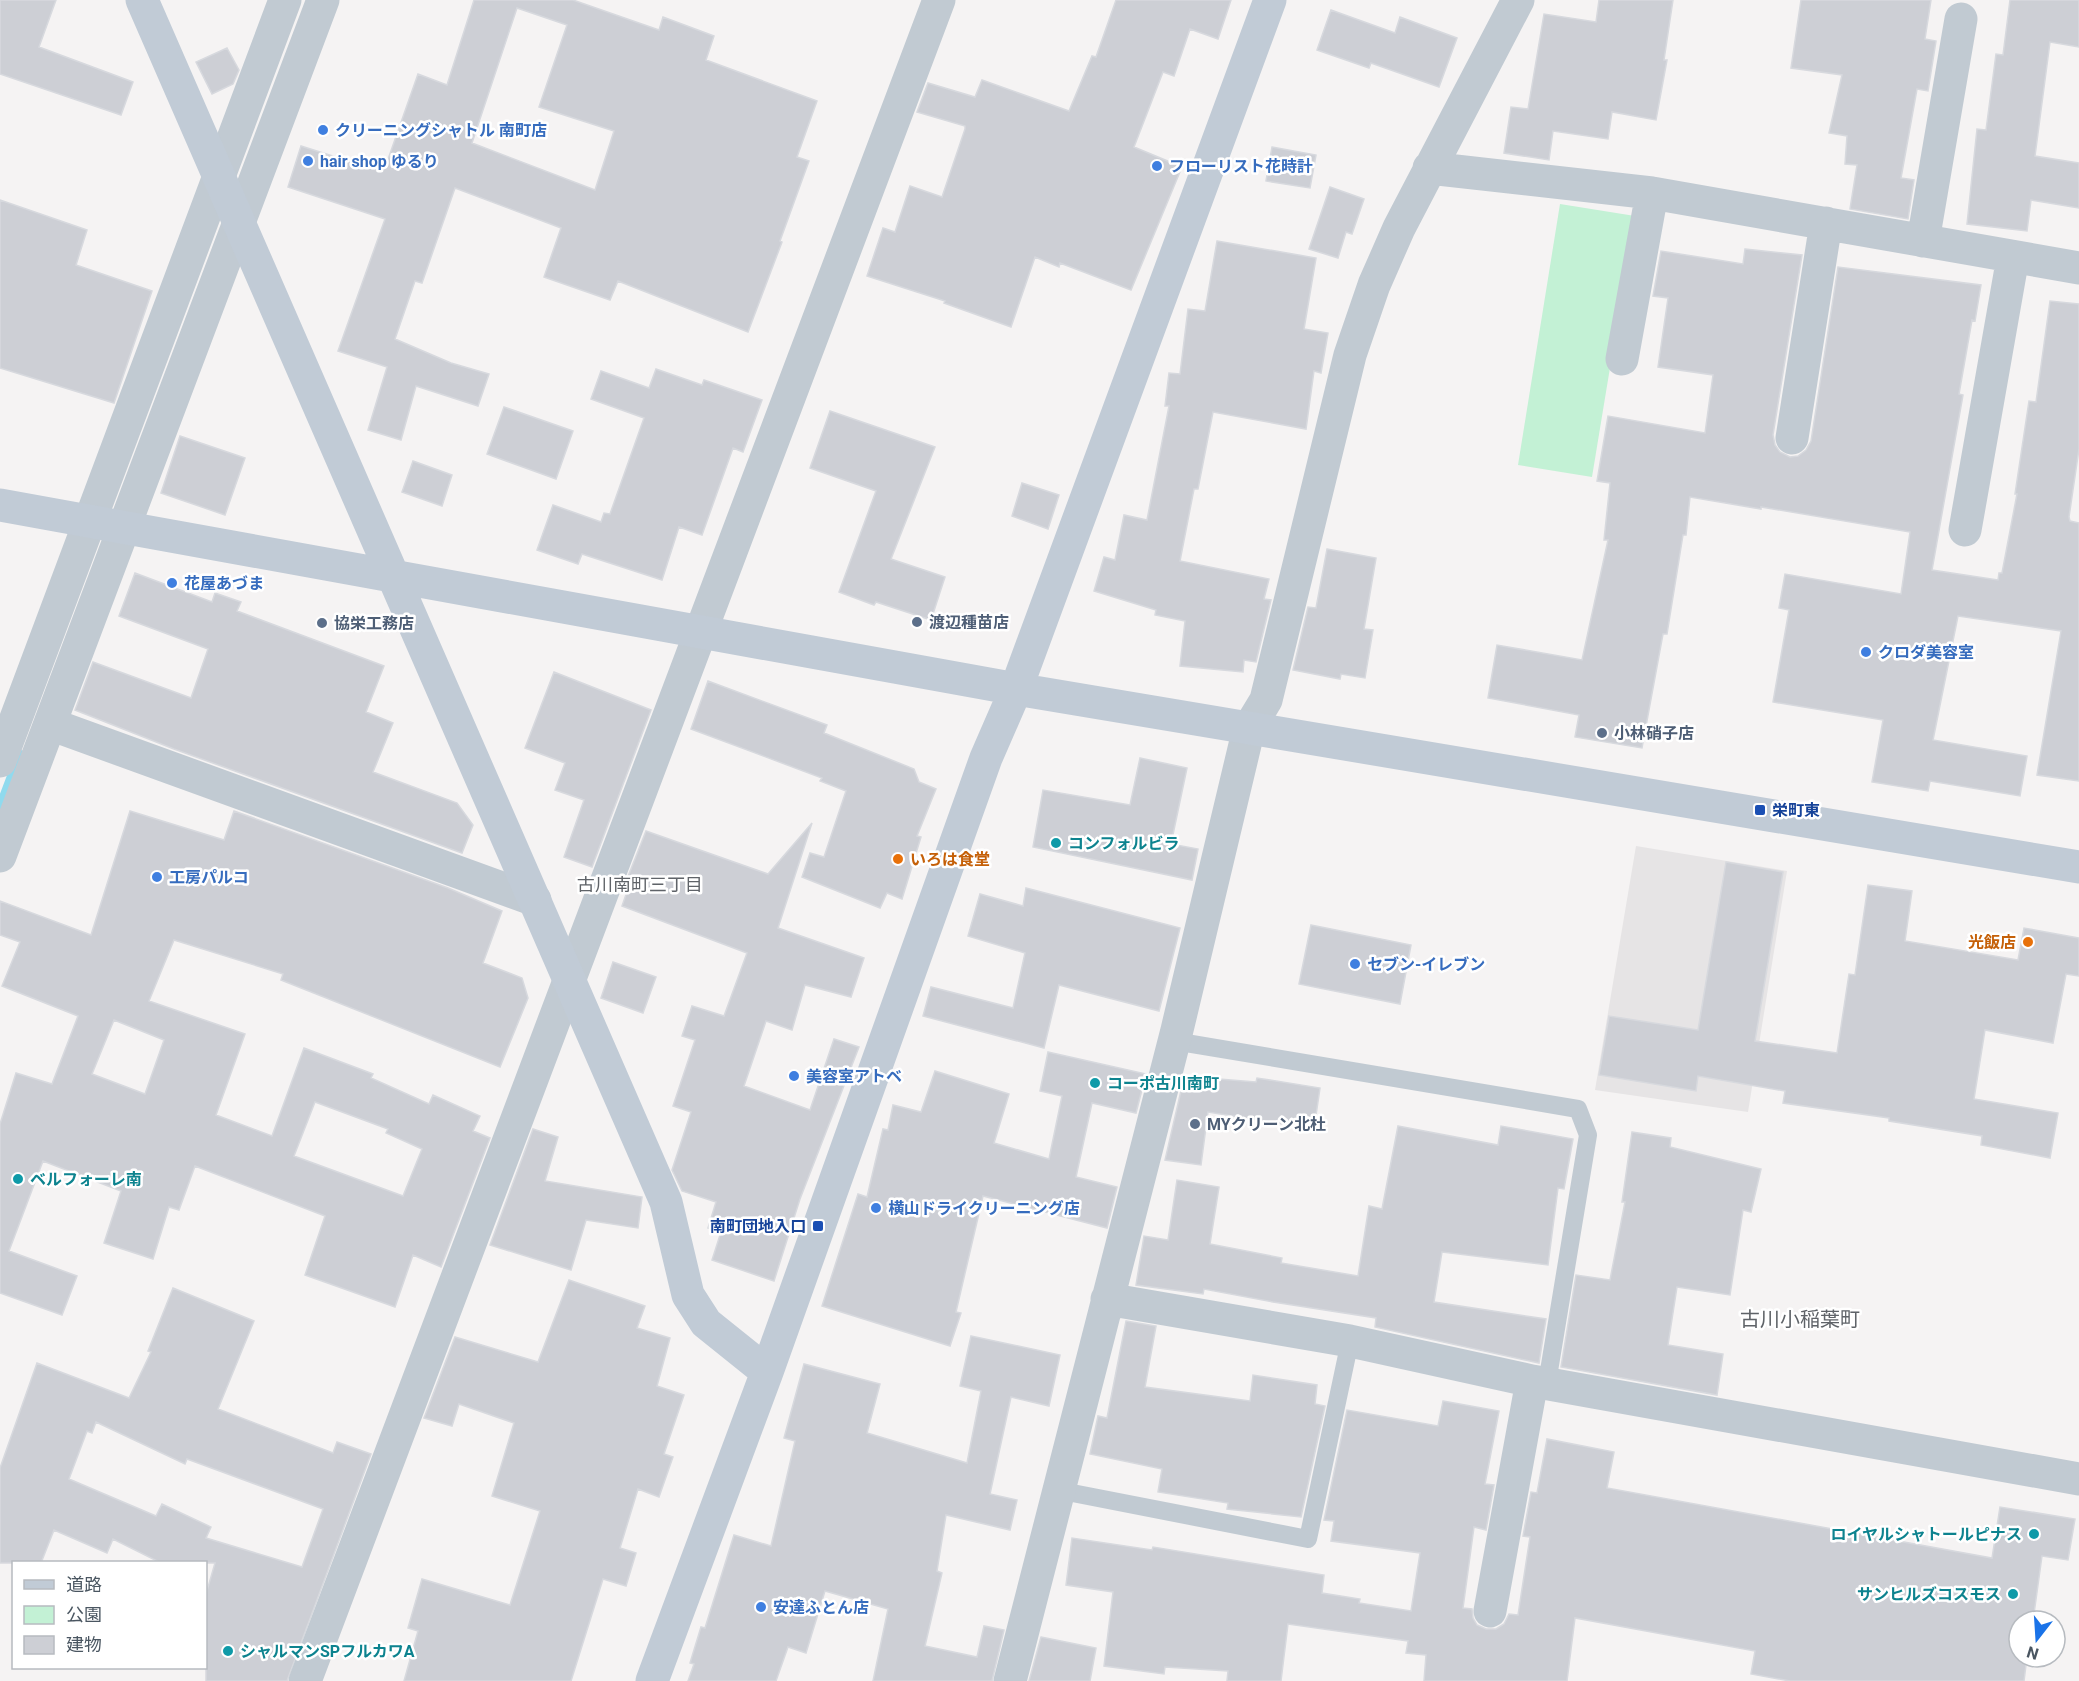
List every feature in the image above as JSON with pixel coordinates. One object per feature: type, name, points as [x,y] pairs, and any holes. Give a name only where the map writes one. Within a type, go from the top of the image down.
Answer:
[{"type":"street","points":[[142,0],[666,1202],[688,1295],[706,1323],[767,1372]]},
{"type":"street","points":[[0,761],[285,0]]},
{"type":"street","points":[[0,856],[323,0]]},
{"type":"street","points":[[305,1681],[939,0]]},
{"type":"street","points":[[652,1681],[767,1372],[986,758],[1016,689],[1270,0]]},
{"type":"street","points":[[1010,1681],[1057,1490],[1174,1041],[1249,728],[1266,700],[1350,355],[1374,285],[1429,168],[1518,0]]},
{"type":"street","points":[[1923,240],[1961,20]]},
{"type":"street","points":[[1429,168],[1652,193],[2079,268]]},
{"type":"street","points":[[1622,359],[1652,193]]},
{"type":"street","points":[[1792,438],[1826,223]]},
{"type":"street","points":[[1965,530],[2013,257]]},
{"type":"street","points":[[0,505],[1016,689],[2079,867]]},
{"type":"street","points":[[50,724],[535,900]]},
{"type":"street","points":[[1107,1299],[1350,1341],[1539,1382],[2079,1479]]},
{"type":"street","points":[[1490,1611],[1539,1382]]},
{"type":"lane","points":[[1174,1041],[1578,1109],[1588,1135],[1539,1382]]},
{"type":"lane","points":[[1057,1490],[1308,1539],[1350,1341]]},
{"type":"shaded area","points":[[1636,846],[1787,871],[1748,1112],[1595,1090]]},
{"type":"green space","points":[[1560,204],[1635,216],[1592,477],[1518,465]]},
{"type":"building","points":[[0,0],[56,0],[39,47],[133,82],[121,115],[0,74]]},
{"type":"building","points":[[474,0],[573,0],[659,30],[663,17],[714,36],[706,60],[817,101],[797,157],[809,161],[748,332],[618,281],[610,300],[544,277],[561,228],[455,188],[422,283],[415,281],[395,339],[451,363],[489,374],[478,406],[416,386],[401,440],[368,430],[387,367],[338,351],[385,219],[288,187],[301,146],[380,171],[382,164],[386,165],[418,74],[447,85]],"holes":[[[517,8],[567,25],[539,107],[614,131],[595,190],[472,143]]]},
{"type":"building","points":[[1116,0],[1231,0],[1218,39],[1190,29],[1174,76],[1163,72],[1134,147],[1182,167],[1131,290],[1060,263],[1059,267],[1035,257],[1011,327],[944,303],[945,301],[867,276],[883,228],[895,232],[910,186],[942,197],[965,129],[965,126],[917,112],[928,83],[975,97],[982,80],[1069,111],[1092,56],[1096,57]]},
{"type":"building","points":[[1599,0],[1673,0],[1664,60],[1667,60],[1656,120],[1612,112],[1608,139],[1553,131],[1549,160],[1504,153],[1511,107],[1528,109],[1544,14],[1596,22]]},
{"type":"building","points":[[1801,0],[1931,0],[1925,39],[1936,41],[1928,91],[1917,89],[1901,178],[1914,180],[1908,219],[1850,209],[1857,165],[1845,164],[1847,136],[1829,133],[1842,75],[1791,68]]},
{"type":"building","points":[[2010,0],[2079,0],[2079,47],[2050,42],[2035,156],[2079,163],[2079,208],[2031,200],[2027,231],[1967,224],[1977,129],[1986,130],[1996,54],[2003,55]]},
{"type":"building","points":[[1331,10],[1395,33],[1400,17],[1457,38],[1439,87],[1371,63],[1369,68],[1317,50]]},
{"type":"building","points":[[227,48],[239,70],[233,84],[212,94],[196,62]]},
{"type":"building","points":[[1272,147],[1316,155],[1310,188],[1266,181]]},
{"type":"building","points":[[1330,187],[1364,199],[1352,234],[1346,232],[1338,258],[1309,249]]},
{"type":"building","points":[[0,200],[87,230],[76,265],[152,291],[114,403],[0,368]]},
{"type":"building","points":[[1217,241],[1316,258],[1304,329],[1328,333],[1321,373],[1314,371],[1306,429],[1213,412],[1198,489],[1194,489],[1180,561],[1269,579],[1264,599],[1271,600],[1256,662],[1244,660],[1243,672],[1180,666],[1185,621],[1155,615],[1156,610],[1094,591],[1104,557],[1115,560],[1124,515],[1147,520],[1169,406],[1165,406],[1169,373],[1180,374],[1188,309],[1205,311]]},
{"type":"building","points":[[1745,249],[1802,255],[1773,435],[1775,445],[1780,452],[1790,457],[1798,456],[1806,450],[1811,441],[1838,267],[1981,285],[1975,321],[1972,320],[1959,394],[1963,395],[1932,570],[1998,580],[1999,573],[2002,573],[2017,494],[2015,494],[2029,401],[2036,402],[2050,301],[2079,304],[2079,449],[2069,517],[2070,521],[2079,523],[2079,781],[2037,775],[2061,631],[1958,616],[1933,740],[2027,756],[2020,796],[1930,781],[1928,791],[1872,782],[1883,720],[1773,702],[1789,610],[1779,608],[1785,574],[1901,594],[1910,532],[1690,497],[1686,535],[1683,535],[1667,634],[1663,634],[1642,748],[1575,737],[1579,715],[1488,698],[1497,645],[1582,660],[1608,540],[1604,540],[1610,483],[1597,481],[1608,416],[1705,433],[1713,375],[1658,367],[1668,298],[1653,296],[1661,251],[1743,264]]},
{"type":"building","points":[[656,369],[702,385],[704,380],[762,400],[743,452],[733,448],[702,535],[679,527],[662,580],[582,554],[578,564],[537,550],[553,505],[601,522],[604,513],[610,514],[644,418],[591,399],[601,371],[649,388]]},
{"type":"building","points":[[504,407],[573,431],[556,479],[487,454]]},
{"type":"building","points":[[830,411],[935,447],[891,559],[945,577],[931,620],[876,602],[874,605],[839,592],[876,491],[810,468]]},
{"type":"building","points":[[180,436],[245,458],[225,515],[161,493]]},
{"type":"building","points":[[413,461],[452,475],[442,506],[402,492]]},
{"type":"building","points":[[1022,483],[1059,495],[1048,529],[1012,516]]},
{"type":"building","points":[[1327,549],[1376,558],[1364,629],[1373,630],[1365,678],[1341,674],[1340,679],[1293,670],[1308,607],[1316,608]]},
{"type":"building","points":[[135,573],[212,602],[215,593],[241,602],[237,611],[384,666],[366,712],[393,723],[373,772],[457,803],[473,825],[462,853],[174,749],[75,710],[93,662],[191,698],[208,649],[119,616]]},
{"type":"building","points":[[554,672],[651,710],[592,867],[564,857],[584,800],[555,790],[565,763],[525,748]]},
{"type":"building","points":[[708,681],[827,725],[824,733],[914,769],[919,782],[936,789],[917,836],[921,837],[902,899],[887,893],[880,908],[802,877],[810,853],[824,857],[846,791],[820,781],[822,778],[691,729]]},
{"type":"building","points":[[1140,758],[1187,768],[1171,844],[1198,849],[1192,880],[1033,847],[1043,790],[1130,805]]},
{"type":"building","points":[[130,811],[224,840],[234,811],[448,888],[502,911],[483,963],[522,978],[528,998],[500,1067],[281,980],[283,974],[174,940],[149,1001],[245,1034],[216,1115],[272,1136],[304,1048],[373,1074],[371,1078],[429,1104],[433,1095],[480,1116],[473,1131],[490,1138],[441,1267],[413,1255],[395,1307],[305,1275],[325,1216],[195,1166],[179,1210],[169,1207],[153,1259],[104,1243],[121,1191],[43,1161],[9,1251],[77,1276],[62,1315],[0,1293],[0,1124],[16,1073],[52,1084],[78,1016],[2,986],[20,942],[0,935],[0,901],[91,935]],"holes":[[[114,1020],[164,1040],[145,1094],[92,1074]],[[315,1102],[388,1129],[386,1133],[422,1149],[403,1196],[294,1156]]]},
{"type":"building","points":[[812,823],[778,928],[864,958],[851,997],[805,985],[792,1030],[766,1021],[744,1086],[810,1110],[834,1039],[859,1047],[800,1199],[774,1281],[712,1260],[721,1232],[708,1228],[716,1202],[682,1191],[672,1170],[691,1112],[673,1106],[695,1040],[682,1036],[692,1006],[724,1016],[747,953],[622,906],[631,880],[627,879],[646,831],[768,874]]},
{"type":"building","points":[[1726,862],[1783,872],[1755,1041],[1837,1053],[1849,974],[1855,975],[1868,885],[1912,891],[1905,941],[2018,960],[2024,928],[2079,938],[2079,976],[2066,974],[2053,1043],[1985,1030],[1974,1099],[2058,1113],[2050,1158],[1981,1145],[1982,1136],[1889,1121],[1889,1118],[1783,1103],[1785,1091],[1698,1076],[1696,1091],[1599,1075],[1609,1016],[1698,1030]]},
{"type":"building","points":[[1026,888],[1180,928],[1159,1011],[1059,985],[1044,1048],[923,1016],[931,987],[1013,1008],[1025,953],[968,936],[980,894],[1023,906]]},
{"type":"building","name":"セブン-イレブン","points":[[1311,925],[1411,945],[1400,1004],[1299,984]]},
{"type":"building","points":[[613,962],[656,977],[643,1013],[601,998]]},
{"type":"building","points":[[1048,1052],[1146,1074],[1136,1113],[1092,1103],[1076,1177],[1117,1187],[1107,1228],[983,1196],[956,1312],[961,1313],[950,1346],[822,1306],[858,1194],[867,1197],[883,1129],[888,1130],[893,1105],[921,1112],[935,1071],[1009,1094],[994,1143],[1049,1159],[1062,1096],[1040,1091]]},
{"type":"building","points":[[1194,1077],[1256,1082],[1257,1078],[1320,1088],[1314,1129],[1208,1112],[1201,1165],[1165,1160],[1183,1082],[1194,1085]]},
{"type":"building","points":[[1398,1126],[1498,1145],[1501,1126],[1573,1139],[1564,1189],[1558,1188],[1548,1265],[1442,1252],[1434,1302],[1546,1319],[1539,1363],[1375,1327],[1376,1318],[1204,1289],[1203,1294],[1136,1285],[1144,1236],[1168,1240],[1177,1180],[1219,1187],[1210,1244],[1282,1258],[1281,1263],[1358,1276],[1369,1206],[1382,1209]]},
{"type":"building","points":[[533,1129],[558,1137],[545,1181],[642,1197],[638,1228],[586,1220],[571,1270],[490,1245]]},
{"type":"building","points":[[1632,1132],[1671,1138],[1670,1147],[1761,1169],[1751,1212],[1743,1210],[1730,1295],[1677,1287],[1668,1345],[1723,1354],[1717,1395],[1561,1367],[1576,1275],[1610,1280],[1625,1202],[1622,1202]]},
{"type":"building","points":[[569,1280],[645,1306],[637,1328],[670,1338],[657,1386],[684,1395],[664,1454],[673,1457],[659,1497],[638,1489],[620,1548],[636,1553],[626,1586],[603,1579],[571,1681],[404,1681],[418,1631],[408,1628],[422,1579],[510,1605],[540,1511],[492,1496],[514,1423],[459,1404],[452,1426],[424,1418],[455,1337],[538,1362]]},
{"type":"building","points":[[173,1288],[254,1321],[218,1409],[333,1453],[337,1442],[371,1454],[287,1681],[206,1681],[207,1591],[215,1563],[157,1561],[113,1539],[107,1553],[54,1530],[42,1561],[0,1563],[0,1468],[37,1363],[129,1398],[151,1352],[148,1351]],"holes":[[[96,1422],[185,1464],[187,1459],[323,1509],[302,1567],[206,1538],[211,1527],[162,1504],[156,1516],[69,1479],[87,1431],[92,1433]]]},
{"type":"building","points":[[1126,1321],[1156,1326],[1145,1387],[1250,1401],[1253,1375],[1317,1385],[1315,1404],[1325,1406],[1301,1517],[1227,1509],[1228,1503],[1158,1492],[1162,1469],[1090,1454],[1098,1416],[1107,1418]]},
{"type":"building","points":[[971,1336],[1060,1355],[1049,1406],[1011,1397],[990,1494],[1017,1500],[1010,1530],[946,1515],[937,1571],[942,1573],[925,1646],[977,1657],[984,1626],[1004,1630],[992,1681],[873,1681],[888,1609],[825,1591],[806,1653],[788,1647],[776,1681],[688,1681],[694,1664],[690,1663],[701,1627],[705,1628],[734,1535],[771,1546],[795,1441],[784,1438],[804,1364],[880,1384],[867,1433],[967,1463],[981,1391],[960,1386]]},
{"type":"building","points":[[1443,1401],[1499,1411],[1485,1484],[1494,1485],[1486,1530],[1474,1527],[1463,1608],[1472,1609],[1477,1625],[1486,1629],[1496,1629],[1504,1624],[1509,1614],[1518,1615],[1530,1537],[1523,1536],[1531,1492],[1537,1493],[1547,1439],[1614,1452],[1607,1488],[1992,1558],[2000,1507],[2075,1519],[2068,1560],[2042,1556],[2035,1609],[2007,1609],[2007,1669],[2026,1669],[2024,1681],[1790,1681],[1751,1674],[1755,1651],[1575,1618],[1567,1681],[1424,1681],[1426,1655],[1406,1653],[1408,1641],[1288,1624],[1281,1681],[1227,1681],[1228,1671],[1165,1667],[1164,1674],[1104,1666],[1113,1592],[1066,1585],[1072,1538],[1152,1550],[1153,1547],[1324,1575],[1322,1593],[1360,1599],[1359,1603],[1411,1611],[1420,1553],[1331,1541],[1334,1521],[1324,1520],[1347,1410],[1438,1426]]},
{"type":"building","points":[[1041,1637],[1096,1648],[1090,1681],[1029,1681]]},
{"type":"waterway","points":[[0,808],[20,755]]},
{"type":"place","name":"クリーニングシャトル 南町店","points":[[323,130]]},
{"type":"place","name":"hair shop ゆるり","points":[[308,161]]},
{"type":"place","name":"フローリスト花時計","points":[[1157,166]]},
{"type":"place","name":"花屋あづま","points":[[172,583]]},
{"type":"place","name":"渡辺種苗店","points":[[917,622]]},
{"type":"place","name":"協栄工務店","points":[[322,623]]},
{"type":"place","name":"クロダ美容室","points":[[1866,652]]},
{"type":"place","name":"小林硝子店","points":[[1602,733]]},
{"type":"place","name":"栄町東","points":[[1760,810]]},
{"type":"place","name":"コンフォルビラ","points":[[1056,843]]},
{"type":"place","name":"いろは食堂","points":[[898,859]]},
{"type":"place","name":"工房パルコ","points":[[157,877]]},
{"type":"place","name":"光飯店","points":[[2028,942]]},
{"type":"place","name":"セブン-イレブン","points":[[1355,964]]},
{"type":"place","name":"美容室アトベ","points":[[794,1076]]},
{"type":"place","name":"コーポ古川南町","points":[[1095,1083]]},
{"type":"place","name":"MYクリーン北杜","points":[[1195,1124]]},
{"type":"place","name":"ベルフォーレ南","points":[[18,1179]]},
{"type":"place","name":"横山ドライクリーニング店","points":[[876,1208]]},
{"type":"place","name":"南町団地入口","points":[[818,1226]]},
{"type":"place","name":"ロイヤルシャトールピナス","points":[[2034,1534]]},
{"type":"place","name":"サンヒルズコスモス","points":[[2013,1594]]},
{"type":"place","name":"安達ふとん店","points":[[761,1607]]},
{"type":"place","name":"シャルマンSPフルカワA","points":[[228,1651]]},
{"type":"district","name":"古川南町三丁目","points":[[640,885]]},
{"type":"district","name":"古川小稲葉町","points":[[1800,1319]]}]
